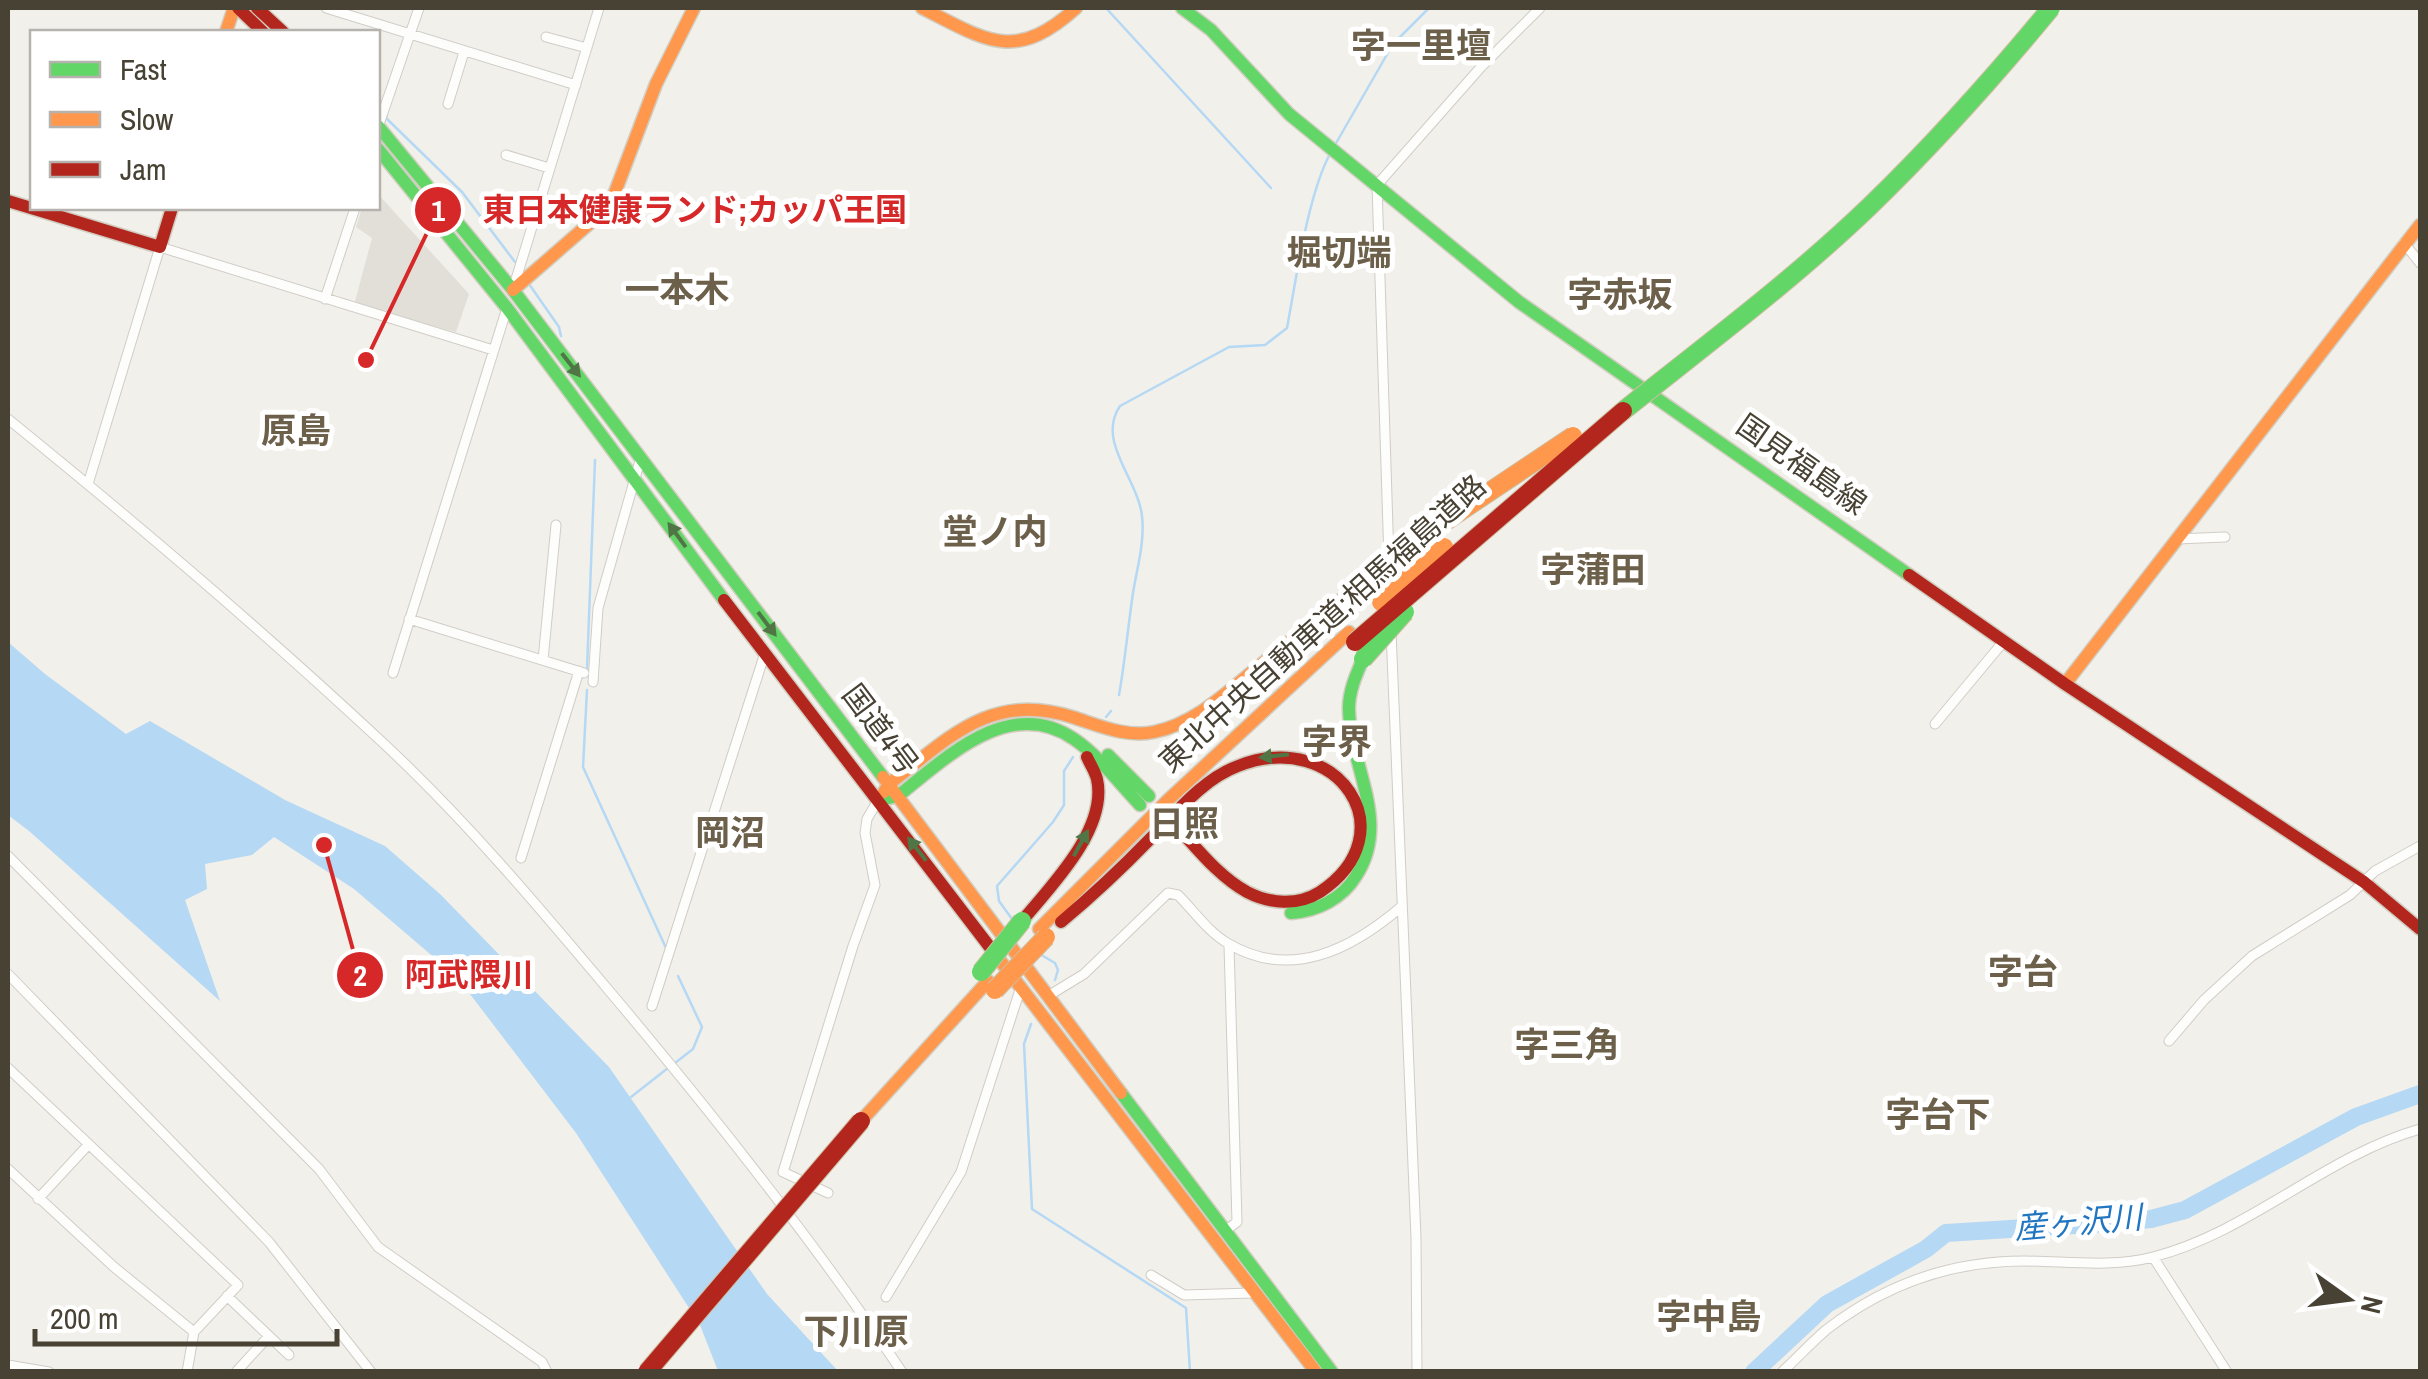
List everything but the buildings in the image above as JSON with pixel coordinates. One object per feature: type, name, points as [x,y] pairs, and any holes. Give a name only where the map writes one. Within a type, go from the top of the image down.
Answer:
[{"type":"main road","points":[[236,8],[261,30]]},
{"type":"main road","points":[[258,8],[281,30]]},
{"type":"main road","points":[[510,299],[598,216],[614,195],[656,84],[694,8]]},
{"type":"main road","points":[[922,8],[1004,45],[1036,37],[1076,8]]},
{"type":"main road","name":"国見福島線","points":[[1182,8],[1211,30],[1289,114],[1520,302],[2065,684],[2364,882],[2420,929]]},
{"type":"main road","name":"東北中央自動車道;相馬福島道路","points":[[1036,929],[1060,922],[1245,742],[1572,444],[1855,208],[1986,72],[2040,8]]},
{"type":"main road","name":"東北中央自動車道;相馬福島道路","points":[[1572,444],[1798,271],[1871,205],[1987,84],[2051,8]]},
{"type":"main road","name":"国道4号","points":[[380,129],[510,299],[765,654],[889,793]]},
{"type":"main road","name":"国道4号","points":[[380,152],[510,299],[641,457],[1316,1372]]},
{"type":"main road","points":[[38,210],[160,247],[171,210]]},
{"type":"main road","points":[[2065,684],[2420,225]]},
{"type":"main road","points":[[889,793],[964,728],[990,714],[1027,708],[1130,734],[1156,733],[1180,726],[1402,551],[1572,444]]},
{"type":"main road","points":[[1060,922],[1086,902],[1189,800],[1214,780],[1255,758],[1294,754],[1332,769],[1355,802],[1360,839],[1347,871],[1328,889],[1307,899],[1276,902],[1241,888],[1176,834],[1222,888],[1263,910],[1307,912],[1344,892],[1366,859],[1373,830],[1349,711],[1356,644],[1420,596],[1572,444]]},
{"type":"main road","name":"東北中央自動車道;相馬福島道路","points":[[660,1372],[865,1124],[878,1101],[1036,929],[1182,788],[1356,644]]},
{"type":"main road","points":[[889,793],[971,741],[995,728],[1019,722],[1042,723],[1074,739],[1145,801],[1090,737],[1062,716]]},
{"type":"main road","points":[[988,981],[1036,929],[1096,810],[1098,795],[1092,764],[1074,739]]},
{"type":"main road","name":"国道4号","points":[[1027,979],[1048,996],[1332,1372]]},
{"type":"main road","name":"東北中央自動車道;相馬福島道路","points":[[647,1372],[988,981]]},
{"type":"street","points":[[326,8],[576,85]]},
{"type":"street","points":[[380,120],[418,8]]},
{"type":"street","points":[[393,673],[598,8]]},
{"type":"street","points":[[1417,1372],[1416,1238],[1377,185],[1540,8]]},
{"type":"street","points":[[546,38],[587,48]]},
{"type":"street","points":[[448,104],[464,52]]},
{"type":"street","points":[[506,155],[549,168]]},
{"type":"street","points":[[325,299],[355,210]]},
{"type":"street","points":[[2404,243],[2420,263]]},
{"type":"street","points":[[88,484],[160,247],[493,350]]},
{"type":"street","points":[[8,420],[140,527],[383,742],[498,862],[672,1066],[902,1372]]},
{"type":"street","points":[[410,620],[578,671],[593,679],[598,608],[641,457]]},
{"type":"street","points":[[543,660],[556,525]]},
{"type":"street","points":[[2177,539],[2225,537]]},
{"type":"street","points":[[1935,724],[2004,641]]},
{"type":"street","points":[[652,1006],[765,654]]},
{"type":"street","points":[[521,858],[578,671]]},
{"type":"street","points":[[828,1193],[783,1172],[875,886],[865,834],[867,819],[889,793]]},
{"type":"street","points":[[2169,1041],[2204,1000],[2252,956],[2350,895],[2375,871],[2420,846]]},
{"type":"street","points":[[8,856],[292,1141],[378,1247],[542,1362],[547,1372]]},
{"type":"street","points":[[1048,996],[1084,974],[1168,892],[1178,894],[1229,944],[1272,958],[1297,960],[1345,948],[1401,906]]},
{"type":"street","points":[[1225,1231],[1237,1222],[1229,944]]},
{"type":"street","points":[[8,974],[269,1242],[370,1372]]},
{"type":"street","points":[[886,1297],[962,1172],[1027,979]]},
{"type":"street","points":[[8,1068],[238,1285],[194,1332],[187,1372]]},
{"type":"street","points":[[1782,1372],[1832,1326],[1924,1274],[1993,1262],[2153,1257],[2266,1208],[2382,1142],[2420,1129]]},
{"type":"street","points":[[38,1198],[89,1144]]},
{"type":"street","points":[[8,1169],[194,1332]]},
{"type":"street","points":[[2153,1257],[2227,1372]]},
{"type":"street","points":[[1151,1275],[1184,1295],[1256,1292]]},
{"type":"street","points":[[228,1296],[288,1355]]},
{"type":"street","points":[[236,1372],[268,1336]]},
{"type":"street","points":[[8,1365],[49,1372]]},
{"type":"shaded area","points":[[380,196],[469,294],[456,332],[354,305],[372,238],[356,227],[361,210],[380,210]]},
{"type":"water","points":[[8,642],[126,734],[150,721],[285,800],[385,846],[440,894],[609,1067],[767,1294],[838,1371],[718,1371],[700,1325],[576,1133],[457,977],[354,889],[274,837],[252,855],[205,864],[207,889],[185,900],[220,1001],[8,815]]},
{"type":"waterway","points":[[1106,8],[1271,188]]},
{"type":"waterway","points":[[1335,145],[1393,44],[1429,8]]},
{"type":"waterway","points":[[387,115],[462,192],[515,262]]},
{"type":"waterway","points":[[1119,695],[1143,526],[1139,502],[1115,446],[1114,419],[1120,406],[1229,347],[1265,345],[1287,328],[1309,213],[1331,152]]},
{"type":"waterway","points":[[529,284],[559,327],[561,336]]},
{"type":"waterway","points":[[587,669],[595,460]]},
{"type":"waterway","points":[[587,690],[583,767],[666,948]]},
{"type":"waterway","points":[[1106,717],[1111,711]]},
{"type":"waterway","points":[[1012,919],[999,901],[997,886],[1064,805],[1064,771],[1073,757]]},
{"type":"waterway","points":[[1038,953],[1055,963],[1055,980]]},
{"type":"waterway","points":[[675,1063],[693,1049],[702,1027],[678,976]]},
{"type":"waterway","points":[[1031,1024],[1024,1044],[1032,1209],[1186,1308],[1190,1372]]},
{"type":"waterway","points":[[631,1097],[668,1068]]},
{"type":"waterway","name":"産ヶ沢川","points":[[1754,1372],[1827,1304],[1926,1249],[1946,1233],[2151,1219],[2185,1210],[2356,1117],[2420,1094]]},
{"type":"traffic: fast","points":[[1182,8],[1211,30],[1289,114],[1519,302],[1909,575]]},
{"type":"traffic: fast","points":[[1623,411],[1780,286],[1870,206],[1963,110],[2051,8]]},
{"type":"traffic: fast","points":[[380,128],[513,290],[883,777]]},
{"type":"traffic: fast","points":[[380,151],[507,308],[724,600]]},
{"type":"traffic: fast","points":[[1363,659],[1405,612]]},
{"type":"traffic: fast","points":[[1291,913],[1310,910],[1336,897],[1356,876],[1366,856],[1370,815],[1349,711],[1351,691],[1363,659]]},
{"type":"traffic: fast","points":[[889,798],[898,796],[980,736],[1026,724],[1050,727],[1074,739],[1140,805]]},
{"type":"traffic: fast","points":[[1108,755],[1149,796]]},
{"type":"traffic: fast","points":[[981,972],[1022,921]]},
{"type":"traffic: fast","points":[[1121,1093],[1332,1372]]},
{"type":"traffic: slow","points":[[227,30],[234,8]]},
{"type":"traffic: slow","points":[[513,290],[598,216],[614,195],[656,84],[694,8]]},
{"type":"traffic: slow","points":[[922,8],[965,30],[1000,41],[1035,36],[1076,8]]},
{"type":"traffic: slow","points":[[2065,684],[2420,225]]},
{"type":"traffic: slow","points":[[1358,586],[1401,551],[1573,436]]},
{"type":"traffic: slow","points":[[1381,602],[1444,547]]},
{"type":"traffic: slow","points":[[884,792],[952,736],[994,715],[1018,710],[1043,711],[1133,733],[1170,728],[1225,694],[1358,586]]},
{"type":"traffic: slow","points":[[1039,929],[1167,801],[1349,632]]},
{"type":"traffic: slow","points":[[883,777],[1121,1093]]},
{"type":"traffic: slow","points":[[995,990],[1046,937]]},
{"type":"traffic: slow","points":[[992,950],[1316,1372]]},
{"type":"traffic: slow","points":[[861,1121],[988,981]]},
{"type":"traffic: jam","points":[[238,8],[261,30]]},
{"type":"traffic: jam","points":[[257,8],[281,30]]},
{"type":"traffic: jam","points":[[8,201],[30,208]]},
{"type":"traffic: jam","points":[[38,210],[160,247],[171,210]]},
{"type":"traffic: jam","points":[[1355,642],[1623,411]]},
{"type":"traffic: jam","points":[[1909,575],[2065,684],[2364,882],[2420,929]]},
{"type":"traffic: jam","points":[[724,600],[992,950]]},
{"type":"traffic: jam","points":[[1022,921],[1074,856],[1094,817],[1097,779],[1087,757]]},
{"type":"traffic: jam","points":[[1061,922],[1191,798],[1213,779],[1238,766],[1274,758],[1306,761],[1331,773],[1350,792],[1360,816],[1359,842],[1346,868],[1311,897],[1284,902],[1265,899],[1237,886],[1180,830]]},
{"type":"traffic: jam","points":[[647,1372],[861,1121]]},
{"type":"place","name":"東日本健康ランド;カッパ王国","points":[[366,360]]},
{"type":"place","name":"阿武隈川","points":[[324,845]]},
{"type":"district","name":"字一里壇","points":[[1421,45]]},
{"type":"district","name":"堀切端","points":[[1339,252]]},
{"type":"district","name":"一本木","points":[[677,289]]},
{"type":"district","name":"字赤坂","points":[[1620,294]]},
{"type":"district","name":"原島","points":[[296,430]]},
{"type":"district","name":"堂ノ内","points":[[995,531]]},
{"type":"district","name":"字蒲田","points":[[1593,569]]},
{"type":"district","name":"字界","points":[[1337,741]]},
{"type":"district","name":"日照","points":[[1184,823]]},
{"type":"district","name":"岡沼","points":[[730,832]]},
{"type":"district","name":"字台","points":[[2023,971]]},
{"type":"district","name":"字三角","points":[[1567,1044]]},
{"type":"district","name":"字台下","points":[[1938,1114]]},
{"type":"district","name":"字中島","points":[[1709,1316]]},
{"type":"district","name":"下川原","points":[[856,1331]]}]
